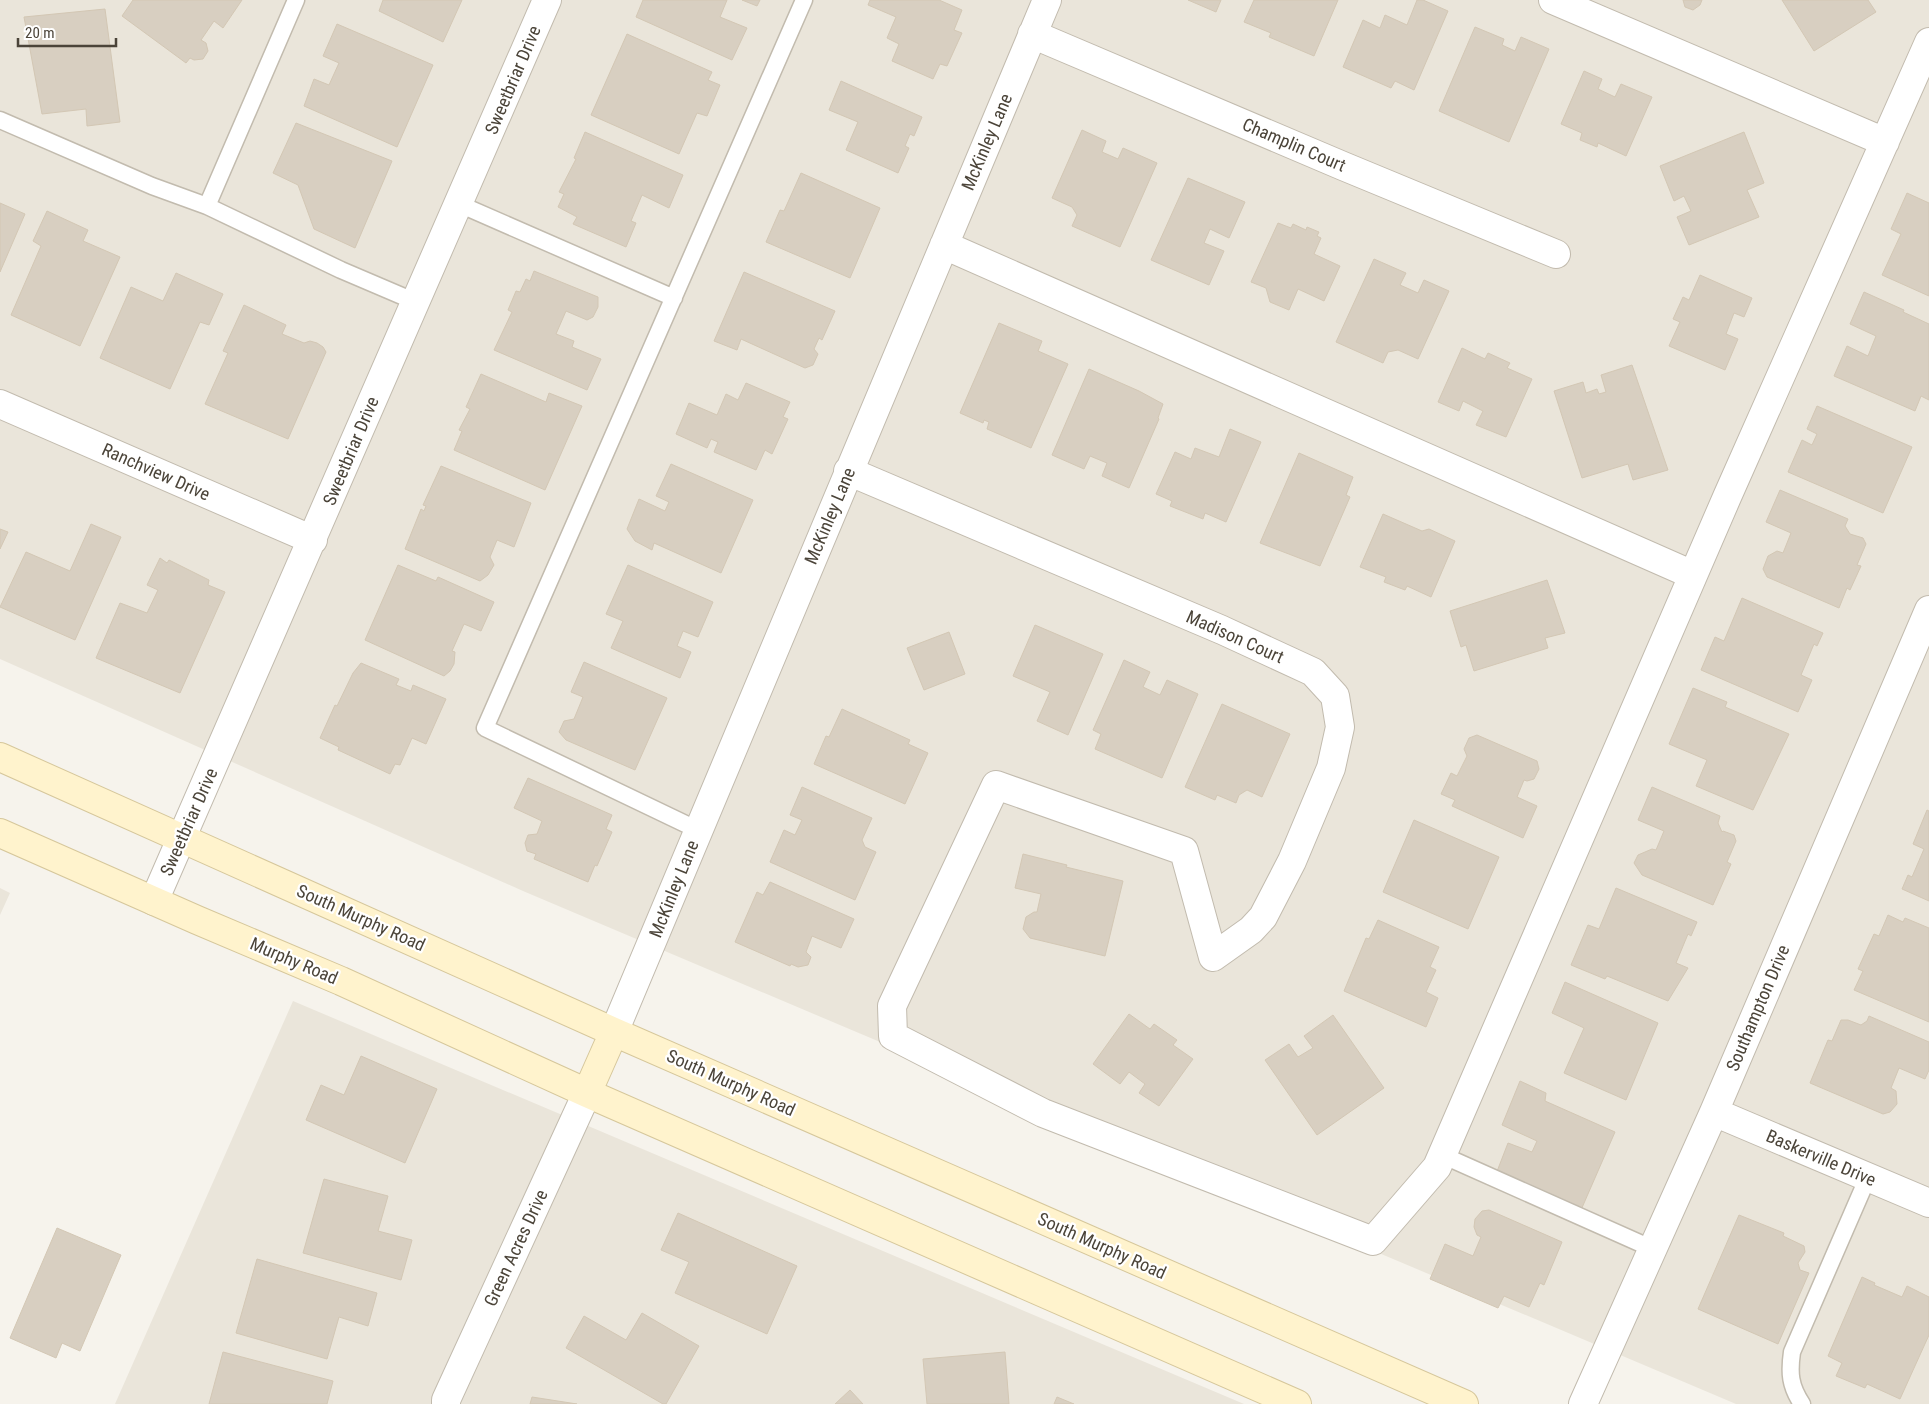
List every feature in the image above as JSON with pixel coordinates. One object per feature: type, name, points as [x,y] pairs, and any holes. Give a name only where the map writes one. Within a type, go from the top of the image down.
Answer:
[{"type":"main road","name":"South Murphy Road","points":[[0,757],[614,1032],[1464,1404]]},
{"type":"main road","name":"Murphy Road","points":[[0,833],[154,902],[341,981],[587,1093]]},
{"type":"main road","points":[[614,1032],[587,1093],[1297,1404]]},
{"type":"street","name":"Sweetbriar Drive","points":[[154,902],[547,0]]},
{"type":"street","name":"McKinley Lane","points":[[614,1032],[848,471],[1048,0]]},
{"type":"street","points":[[1553,0],[1885,142]]},
{"type":"street","name":"Champlin Court","points":[[1032,34],[1352,170],[1556,254]]},
{"type":"street","points":[[1442,1155],[1693,575],[1929,42]]},
{"type":"street","points":[[944,244],[1693,575]]},
{"type":"street","name":"Ranchview Drive","points":[[0,404],[313,540]]},
{"type":"street","name":"Madison Court","points":[[848,471],[1204,623],[1313,672],[1335,696],[1340,727],[1331,768],[1292,861],[1263,917],[1251,930],[1213,957],[1184,851],[996,785],[892,1006],[893,1036],[1044,1113],[1373,1241],[1437,1166],[1442,1155]]},
{"type":"street","name":"Southampton Drive","points":[[1583,1404],[1714,1112],[1929,610]]},
{"type":"street","name":"Green Acres Drive","points":[[446,1404],[450,1391],[587,1093]]},
{"type":"street","name":"Baskerville Drive","points":[[1714,1112],[1929,1203]]},
{"type":"lane","points":[[207,206],[296,0]]},
{"type":"lane","points":[[698,830],[484,728],[804,0]]},
{"type":"lane","points":[[0,120],[152,186],[207,206],[341,270],[416,302]]},
{"type":"lane","points":[[459,204],[674,298]]},
{"type":"lane","points":[[1442,1155],[1652,1249]]},
{"type":"lane","points":[[1802,1404],[1793,1391],[1790,1368],[1792,1352],[1868,1177]]},
{"type":"shaded area","points":[[0,0],[1929,0],[1929,1404],[1736,1404],[523,891],[0,659]]},
{"type":"shaded area","points":[[0,888],[10,893],[0,915]]},
{"type":"shaded area","points":[[293,1001],[1244,1404],[115,1404]]},
{"type":"building","points":[[133,0],[242,0],[223,28],[214,21],[201,40],[206,43],[208,51],[203,59],[194,60],[190,58],[186,63],[122,16]]},
{"type":"building","points":[[383,0],[462,0],[443,42],[379,11]]},
{"type":"building","points":[[643,0],[727,0],[720,17],[747,28],[732,60],[636,17]]},
{"type":"building","points":[[742,0],[760,0],[757,6]]},
{"type":"building","points":[[870,0],[939,0],[962,10],[954,30],[962,33],[947,66],[940,64],[933,79],[892,61],[899,44],[887,38],[896,17],[868,5]]},
{"type":"building","points":[[1188,0],[1221,0],[1216,12]]},
{"type":"building","points":[[1254,0],[1338,0],[1314,56],[1269,37],[1271,33],[1244,22]]},
{"type":"building","points":[[1417,0],[1423,0],[1448,11],[1414,90],[1395,81],[1391,88],[1343,67],[1363,20],[1380,28],[1385,15],[1407,25]]},
{"type":"building","points":[[1683,0],[1702,0],[1700,5],[1693,10],[1685,7]]},
{"type":"building","points":[[1782,0],[1868,0],[1876,12],[1814,51]]},
{"type":"building","points":[[105,9],[120,122],[87,126],[86,109],[42,114],[24,17]]},
{"type":"building","points":[[337,24],[433,65],[397,147],[304,106],[314,79],[329,85],[339,63],[323,56]]},
{"type":"building","points":[[1475,27],[1504,39],[1502,45],[1515,51],[1521,37],[1549,49],[1509,142],[1439,111]]},
{"type":"building","points":[[627,34],[712,72],[708,80],[720,85],[707,116],[697,113],[679,154],[591,115]]},
{"type":"building","points":[[1584,71],[1602,79],[1598,89],[1615,97],[1621,84],[1652,97],[1626,156],[1598,143],[1597,147],[1580,140],[1582,133],[1561,124]]},
{"type":"building","points":[[841,81],[922,117],[914,136],[910,134],[905,146],[909,148],[898,173],[846,150],[858,122],[829,110]]},
{"type":"building","points":[[296,123],[392,161],[355,248],[314,229],[298,185],[273,173]]},
{"type":"building","points":[[1082,130],[1106,141],[1102,152],[1118,159],[1123,148],[1157,163],[1120,247],[1072,226],[1077,215],[1072,207],[1052,198]]},
{"type":"building","points":[[585,132],[683,175],[669,208],[642,195],[631,221],[636,223],[626,247],[573,224],[577,217],[558,207],[564,194],[559,192],[576,159],[574,158]]},
{"type":"building","points":[[1744,132],[1764,183],[1747,190],[1759,217],[1689,245],[1677,217],[1691,211],[1684,196],[1674,201],[1660,166]]},
{"type":"building","points":[[801,173],[880,208],[850,278],[766,242],[780,210],[784,211]]},
{"type":"building","points":[[1188,178],[1245,202],[1229,238],[1210,229],[1204,243],[1224,251],[1209,285],[1151,260]]},
{"type":"building","points":[[1907,193],[1929,203],[1929,296],[1882,275],[1901,234],[1891,229]]},
{"type":"building","points":[[0,203],[25,214],[0,272]]},
{"type":"building","points":[[47,211],[88,230],[83,241],[120,257],[80,346],[11,315],[41,246],[33,241]]},
{"type":"building","points":[[1278,223],[1291,228],[1293,224],[1306,230],[1307,227],[1319,232],[1317,236],[1321,238],[1314,254],[1340,266],[1324,301],[1298,289],[1289,310],[1270,302],[1266,288],[1251,282]]},
{"type":"building","points":[[1374,259],[1406,273],[1400,285],[1418,293],[1424,280],[1449,291],[1418,359],[1398,350],[1388,352],[1383,363],[1336,342]]},
{"type":"building","points":[[534,271],[598,297],[598,307],[593,317],[587,320],[566,311],[556,334],[574,341],[572,347],[601,359],[587,390],[494,350],[512,312],[508,310],[516,291],[520,292],[526,279],[530,281]]},
{"type":"building","points":[[744,272],[835,311],[822,340],[819,338],[814,349],[818,354],[813,365],[805,368],[741,339],[737,350],[714,341]]},
{"type":"building","points":[[176,273],[223,294],[209,325],[200,322],[170,389],[100,358],[131,287],[163,301]]},
{"type":"building","points":[[1700,275],[1752,298],[1744,317],[1734,313],[1726,334],[1738,339],[1725,370],[1669,346],[1680,322],[1673,319],[1683,297],[1689,300]]},
{"type":"building","points":[[1864,292],[1904,310],[1903,312],[1929,324],[1929,400],[1921,396],[1915,411],[1834,376],[1847,346],[1868,356],[1876,336],[1850,324]]},
{"type":"building","points":[[244,305],[286,325],[282,334],[304,343],[310,341],[317,343],[326,352],[288,439],[205,404],[228,353],[223,351]]},
{"type":"building","points":[[999,323],[1042,341],[1038,351],[1068,364],[1031,448],[987,429],[989,422],[984,420],[983,423],[960,413]]},
{"type":"building","points":[[1462,348],[1485,359],[1488,353],[1510,363],[1507,368],[1532,379],[1506,437],[1476,425],[1483,411],[1463,401],[1459,411],[1438,402]]},
{"type":"building","points":[[1632,365],[1668,470],[1633,480],[1628,464],[1582,478],[1554,391],[1583,382],[1586,393],[1597,389],[1599,394],[1606,392],[1601,375]]},
{"type":"building","points":[[1089,369],[1163,404],[1159,419],[1129,488],[1102,476],[1107,463],[1090,456],[1084,469],[1052,455]]},
{"type":"building","points":[[481,374],[546,402],[549,393],[582,406],[545,490],[454,450],[462,431],[459,430],[470,409],[466,407]]},
{"type":"building","points":[[746,383],[790,402],[783,417],[788,419],[772,454],[765,450],[756,470],[714,452],[718,442],[711,439],[707,448],[676,434],[689,403],[717,415],[726,394],[738,400]]},
{"type":"building","points":[[1817,406],[1912,447],[1883,513],[1788,472],[1802,440],[1812,445],[1817,434],[1807,429]]},
{"type":"building","points":[[1230,429],[1261,442],[1226,522],[1205,513],[1203,519],[1170,506],[1172,501],[1156,494],[1175,452],[1191,459],[1195,448],[1219,457]]},
{"type":"building","points":[[1299,453],[1353,477],[1346,495],[1350,497],[1320,566],[1260,543]]},
{"type":"building","points":[[671,464],[753,500],[721,573],[654,543],[652,550],[635,541],[627,529],[639,499],[665,511],[669,502],[656,496]]},
{"type":"building","points":[[441,466],[531,503],[514,547],[497,540],[490,557],[494,565],[488,575],[480,581],[405,549],[421,509],[424,511],[426,506],[423,505]]},
{"type":"building","points":[[1780,490],[1848,519],[1845,526],[1850,534],[1863,538],[1866,544],[1857,565],[1861,566],[1850,590],[1847,588],[1839,608],[1767,577],[1763,569],[1768,556],[1777,551],[1783,553],[1791,533],[1766,522]]},
{"type":"building","points":[[1383,514],[1422,531],[1429,529],[1455,541],[1431,597],[1407,586],[1405,590],[1384,582],[1386,577],[1360,567]]},
{"type":"building","points":[[91,524],[121,537],[75,640],[0,607],[26,552],[70,571]]},
{"type":"building","points":[[0,529],[8,532],[0,549]]},
{"type":"building","points":[[160,558],[167,563],[169,560],[209,580],[208,585],[225,592],[180,693],[96,658],[120,603],[147,613],[158,590],[147,585]]},
{"type":"building","points":[[398,565],[436,581],[438,577],[494,602],[481,631],[464,624],[452,651],[455,652],[454,664],[444,676],[365,640]]},
{"type":"building","points":[[628,565],[713,602],[698,637],[683,631],[677,646],[691,652],[680,678],[611,648],[623,621],[606,614]]},
{"type":"building","points":[[1547,580],[1565,633],[1545,638],[1548,648],[1474,671],[1466,645],[1461,647],[1450,611]]},
{"type":"building","points":[[1742,598],[1823,633],[1817,646],[1814,644],[1801,675],[1812,680],[1798,712],[1701,670],[1715,637],[1724,641]]},
{"type":"building","points":[[1035,625],[1103,654],[1068,735],[1037,721],[1050,692],[1013,676]]},
{"type":"building","points":[[949,632],[965,674],[924,690],[907,648]]},
{"type":"building","points":[[1124,660],[1150,672],[1143,687],[1160,695],[1167,680],[1198,694],[1162,778],[1095,749],[1101,734],[1093,730]]},
{"type":"building","points":[[584,662],[667,698],[635,770],[566,740],[559,732],[564,721],[574,719],[583,697],[571,692]]},
{"type":"building","points":[[361,663],[399,679],[396,685],[411,691],[413,685],[446,699],[426,744],[412,738],[400,765],[395,764],[390,774],[338,750],[339,747],[320,738],[335,705],[337,706],[353,673]]},
{"type":"building","points":[[1693,688],[1727,702],[1725,707],[1789,734],[1753,810],[1696,786],[1707,760],[1669,744]]},
{"type":"building","points":[[1222,704],[1290,734],[1262,797],[1247,790],[1239,795],[1236,803],[1217,795],[1215,800],[1185,787]]},
{"type":"building","points":[[842,709],[910,740],[908,744],[928,753],[905,804],[814,764],[826,736],[829,737]]},
{"type":"building","points":[[1477,735],[1537,761],[1539,769],[1534,779],[1524,780],[1517,797],[1537,806],[1523,838],[1452,806],[1455,800],[1441,794],[1451,773],[1457,776],[1467,756],[1464,749],[1469,738]]},
{"type":"building","points":[[528,778],[612,815],[606,829],[612,832],[588,882],[534,859],[536,854],[527,851],[525,843],[528,835],[537,834],[542,821],[514,808]]},
{"type":"building","points":[[802,787],[872,818],[862,840],[865,847],[876,852],[855,900],[770,862],[784,830],[795,835],[802,820],[790,815]]},
{"type":"building","points":[[1652,787],[1720,816],[1718,823],[1722,832],[1734,835],[1736,841],[1727,862],[1731,864],[1713,905],[1642,875],[1634,863],[1638,855],[1652,849],[1656,850],[1664,831],[1638,820]]},
{"type":"building","points":[[1927,810],[1929,811],[1929,901],[1902,889],[1908,875],[1912,877],[1924,849],[1913,844]]},
{"type":"building","points":[[1414,820],[1499,857],[1468,929],[1383,892]]},
{"type":"building","points":[[1023,854],[1123,881],[1105,956],[1030,938],[1023,929],[1026,917],[1037,912],[1041,894],[1015,888]]},
{"type":"building","points":[[770,882],[854,919],[841,948],[812,936],[806,952],[811,957],[808,965],[798,967],[791,964],[790,966],[735,942],[757,892],[763,895]]},
{"type":"building","points":[[1616,888],[1697,922],[1691,936],[1688,934],[1676,963],[1688,968],[1668,1001],[1607,976],[1605,979],[1571,965],[1588,925],[1599,929]]},
{"type":"building","points":[[1888,915],[1903,922],[1905,918],[1929,928],[1929,1022],[1854,990],[1863,971],[1858,969],[1874,934],[1879,936]]},
{"type":"building","points":[[1378,920],[1439,947],[1430,967],[1436,970],[1426,992],[1438,998],[1426,1027],[1344,991],[1366,938],[1369,939]]},
{"type":"building","points":[[1565,982],[1658,1023],[1626,1100],[1564,1073],[1584,1028],[1552,1013]]},
{"type":"building","points":[[1129,1014],[1150,1029],[1154,1024],[1177,1040],[1173,1045],[1193,1059],[1159,1106],[1139,1093],[1145,1084],[1129,1072],[1120,1084],[1093,1064]]},
{"type":"building","points":[[1333,1015],[1384,1088],[1317,1135],[1265,1060],[1289,1044],[1298,1057],[1313,1048],[1304,1036]]},
{"type":"building","points":[[1869,1016],[1929,1042],[1929,1070],[1925,1079],[1899,1068],[1891,1088],[1896,1091],[1897,1104],[1890,1112],[1883,1114],[1810,1083],[1828,1040],[1832,1041],[1841,1020],[1848,1020],[1861,1025],[1867,1021]]},
{"type":"building","points":[[361,1056],[437,1089],[405,1163],[306,1120],[321,1085],[344,1095]]},
{"type":"building","points":[[1520,1081],[1546,1093],[1545,1101],[1615,1132],[1581,1210],[1496,1174],[1508,1143],[1532,1152],[1537,1141],[1502,1125]]},
{"type":"building","points":[[324,1179],[388,1196],[378,1231],[412,1240],[401,1280],[303,1253]]},
{"type":"building","points":[[1489,1210],[1562,1242],[1544,1285],[1540,1283],[1529,1307],[1504,1296],[1498,1308],[1430,1279],[1445,1244],[1473,1256],[1481,1237],[1477,1235],[1474,1227],[1475,1219],[1482,1211]]},
{"type":"building","points":[[678,1213],[797,1266],[767,1334],[675,1293],[689,1262],[661,1250]]},
{"type":"building","points":[[1739,1215],[1784,1233],[1783,1236],[1804,1246],[1805,1252],[1798,1263],[1800,1270],[1809,1273],[1778,1344],[1698,1309]]},
{"type":"building","points":[[57,1228],[121,1255],[80,1351],[62,1343],[56,1358],[10,1338]]},
{"type":"building","points":[[257,1259],[377,1293],[368,1326],[339,1317],[327,1359],[236,1333]]},
{"type":"building","points":[[1862,1277],[1875,1283],[1874,1285],[1902,1297],[1907,1286],[1929,1297],[1929,1335],[1900,1399],[1867,1384],[1865,1388],[1836,1376],[1842,1363],[1828,1356]]},
{"type":"building","points":[[642,1313],[699,1346],[666,1404],[566,1348],[584,1316],[626,1340]]},
{"type":"building","points":[[223,1352],[333,1381],[327,1404],[209,1404]]},
{"type":"building","points":[[1005,1352],[1009,1404],[927,1404],[923,1359]]},
{"type":"building","points":[[850,1390],[863,1404],[835,1404]]},
{"type":"building","points":[[532,1397],[577,1404],[530,1404]]},
{"type":"building","points":[[1057,1397],[1074,1404],[1054,1404]]}]
